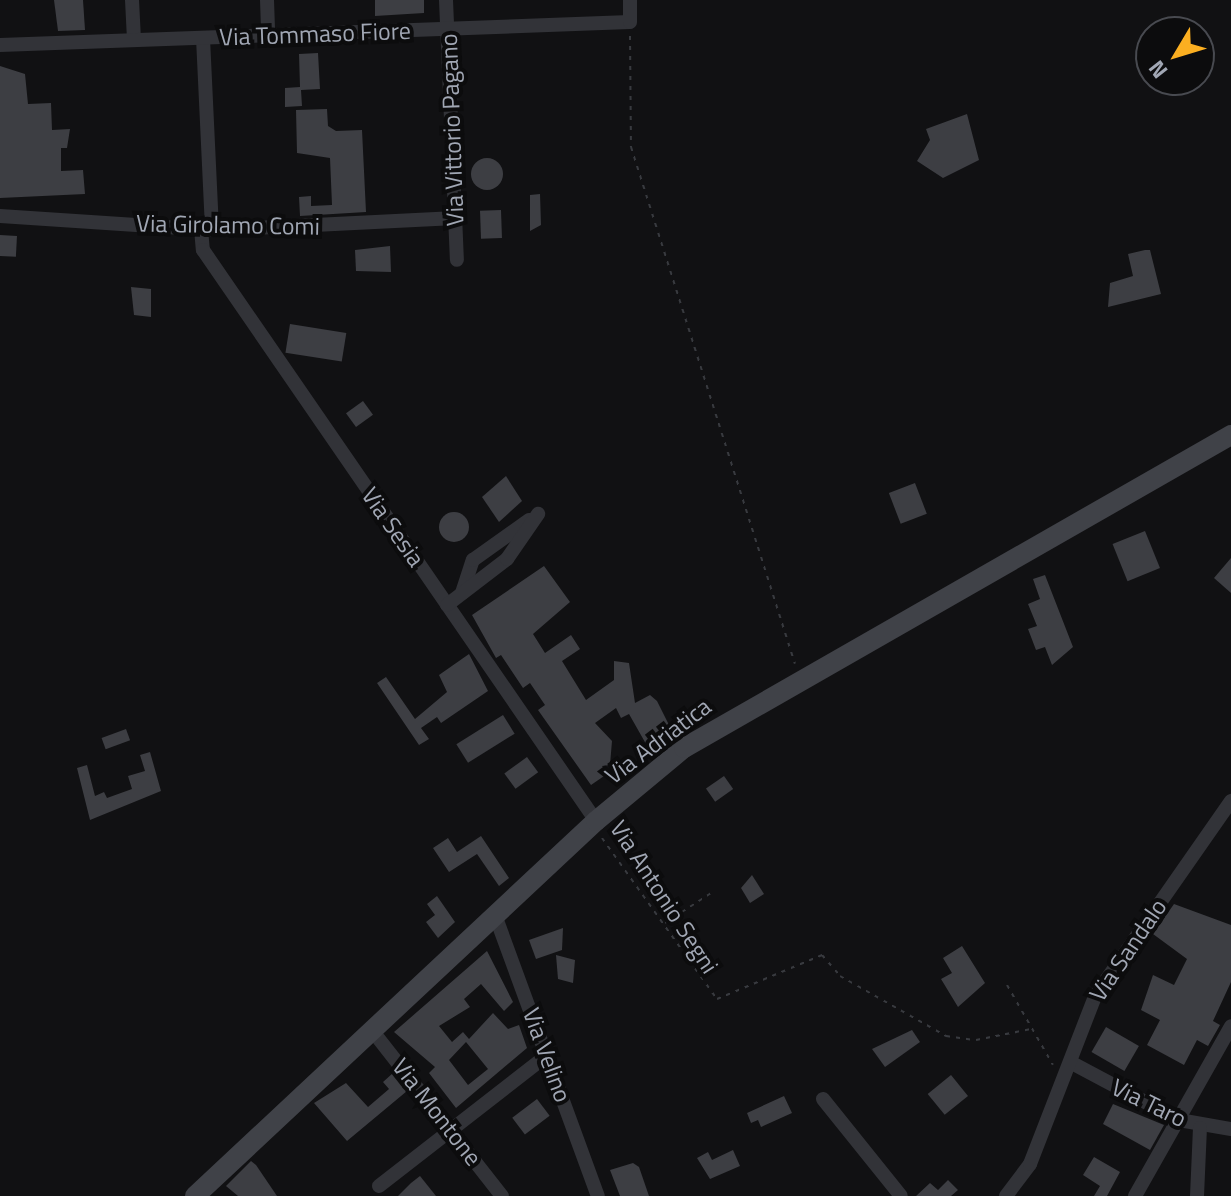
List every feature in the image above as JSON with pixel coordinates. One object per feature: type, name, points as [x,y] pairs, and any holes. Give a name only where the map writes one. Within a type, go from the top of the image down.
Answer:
[{"type":"street","points":[[132,0],[134,40]]},
{"type":"street","points":[[267,0],[268,35]]},
{"type":"street","name":"Via Vittorio Pagano","points":[[446,0],[457,260]]},
{"type":"street","points":[[630,0],[630,22]]},
{"type":"street","name":"Via Tommaso Fiore","points":[[0,45],[630,22]]},
{"type":"street","name":"Via Sesia","points":[[203,38],[206,229],[203,250],[596,821]]},
{"type":"street","name":"Via Girolamo Comi","points":[[0,216],[206,229],[456,218]]},
{"type":"street","name":"Via Adriatica","points":[[195,1196],[596,821],[684,748],[799,679],[1231,435]]},
{"type":"street","points":[[447,605],[507,559],[538,514],[473,560],[462,593]]},
{"type":"street","name":"Via Sandalo","points":[[1006,1196],[1030,1164],[1095,996],[1231,801]]},
{"type":"street","name":"Via Velino","points":[[495,915],[598,1196]]},
{"type":"street","points":[[1135,1196],[1231,1026]]},
{"type":"street","name":"Via Montone","points":[[371,1029],[502,1196]]},
{"type":"street","points":[[379,1186],[547,1055]]},
{"type":"street","name":"Via Taro","points":[[1070,1062],[1179,1120],[1200,1128],[1231,1129]]},
{"type":"street","points":[[823,1099],[901,1196]]},
{"type":"street","points":[[1197,1196],[1200,1128]]},
{"type":"path","points":[[630,22],[631,147],[799,679]]},
{"type":"path","name":"Via Antonio Segni","points":[[596,821],[706,990],[725,1000],[822,955],[840,976],[946,1036],[976,1040],[1031,1029]]},
{"type":"path","points":[[664,923],[711,893]]},
{"type":"path","points":[[1007,985],[1051,1065],[1070,1062]]},
{"type":"building","points":[[54,0],[83,0],[85,30],[58,31]]},
{"type":"building","points":[[375,0],[424,0],[424,13],[375,16]]},
{"type":"building","points":[[318,53],[320,89],[301,90],[302,106],[285,107],[285,88],[300,87],[299,54]]},
{"type":"building","points":[[0,66],[25,74],[28,104],[51,103],[52,130],[70,129],[67,148],[61,148],[61,171],[83,170],[85,194],[0,198]]},
{"type":"building","points":[[327,109],[328,126],[336,131],[362,130],[366,212],[300,216],[299,197],[311,196],[311,206],[332,205],[330,158],[297,153],[296,110]]},
{"type":"building","points":[[967,114],[979,160],[943,178],[917,161],[930,140],[926,129]]},
{"type":"building","points":[[487,158],[498,163],[503,174],[498,185],[487,190],[476,185],[471,174],[476,163]]},
{"type":"building","points":[[540,194],[541,225],[530,231],[530,195]]},
{"type":"building","points":[[501,210],[502,238],[481,239],[480,211]]},
{"type":"building","points":[[0,235],[17,236],[16,257],[0,256]]},
{"type":"building","points":[[390,246],[391,272],[356,271],[355,250]]},
{"type":"building","points":[[1150,250],[1161,294],[1108,307],[1110,283],[1133,276],[1128,254]]},
{"type":"building","points":[[131,287],[151,289],[151,317],[134,315]]},
{"type":"building","points":[[290,324],[346,333],[342,362],[285,353]]},
{"type":"building","points":[[363,401],[373,415],[356,427],[346,413]]},
{"type":"building","points":[[506,476],[522,501],[499,522],[482,497]]},
{"type":"building","points":[[915,483],[927,514],[901,524],[889,493]]},
{"type":"building","points":[[454,512],[465,516],[469,527],[465,538],[454,542],[443,538],[439,527],[443,516]]},
{"type":"building","points":[[1145,531],[1160,568],[1128,581],[1113,544]]},
{"type":"building","points":[[1231,558],[1231,593],[1214,578]]},
{"type":"building","points":[[544,566],[570,602],[533,634],[545,653],[571,635],[580,649],[562,661],[586,700],[614,680],[614,661],[629,663],[635,703],[650,695],[657,701],[675,737],[650,751],[629,714],[621,718],[616,708],[595,723],[612,741],[610,765],[602,766],[607,774],[591,785],[538,710],[545,705],[530,683],[523,688],[501,655],[496,658],[472,615]]},
{"type":"building","points":[[1045,575],[1073,647],[1052,665],[1045,647],[1036,650],[1028,629],[1037,626],[1028,604],[1040,599],[1033,579]]},
{"type":"building","points":[[469,654],[488,691],[441,723],[437,717],[421,728],[429,739],[419,745],[377,683],[386,677],[415,719],[447,692],[439,675]]},
{"type":"building","points":[[503,715],[515,734],[468,763],[456,744]]},
{"type":"building","points":[[126,729],[130,740],[106,749],[102,738]]},
{"type":"building","points":[[150,752],[161,791],[90,820],[77,768],[87,765],[95,796],[104,792],[107,798],[132,789],[128,776],[145,771],[140,755]]},
{"type":"building","points":[[527,757],[538,772],[516,789],[504,773]]},
{"type":"building","points":[[724,776],[733,789],[715,802],[706,789]]},
{"type":"building","points":[[481,836],[509,878],[499,886],[477,854],[449,872],[433,848],[448,838],[457,852]]},
{"type":"building","points":[[752,875],[764,894],[750,903],[741,888]]},
{"type":"building","points":[[437,896],[455,922],[438,938],[426,922],[435,915],[427,904]]},
{"type":"building","points":[[1174,904],[1231,925],[1231,982],[1213,1021],[1220,1025],[1208,1046],[1197,1040],[1184,1065],[1147,1045],[1160,1020],[1141,1010],[1153,975],[1174,985],[1187,959],[1153,934]]},
{"type":"building","points":[[563,928],[562,950],[536,959],[529,940]]},
{"type":"building","points":[[962,946],[985,983],[958,1007],[941,979],[952,973],[943,958]]},
{"type":"building","points":[[487,951],[513,1002],[504,1011],[481,984],[464,999],[470,1007],[439,1026],[452,1042],[463,1032],[469,1039],[493,1013],[508,1029],[519,1025],[527,1048],[456,1108],[429,1073],[435,1067],[394,1032]],"holes":[[[466,1042],[488,1069],[468,1085],[449,1060]]]},
{"type":"building","points":[[556,955],[575,960],[573,983],[558,979]]},
{"type":"building","points":[[1106,1027],[1139,1046],[1124,1071],[1092,1052]]},
{"type":"building","points":[[912,1030],[920,1042],[885,1067],[872,1049]]},
{"type":"building","points":[[393,1073],[407,1091],[347,1141],[314,1103],[346,1083],[368,1107],[389,1089],[383,1082]]},
{"type":"building","points":[[951,1075],[968,1096],[945,1115],[928,1094]]},
{"type":"building","points":[[784,1096],[792,1113],[761,1127],[758,1120],[751,1123],[747,1113]]},
{"type":"building","points":[[537,1099],[550,1116],[525,1134],[512,1118]]},
{"type":"building","points":[[1113,1104],[1164,1125],[1150,1150],[1103,1124]]},
{"type":"building","points":[[733,1150],[740,1166],[710,1179],[697,1158],[708,1152],[712,1160]]},
{"type":"building","points":[[1094,1157],[1120,1172],[1107,1196],[1094,1196],[1100,1186],[1083,1175]]},
{"type":"building","points":[[251,1161],[277,1196],[238,1196],[226,1186]]},
{"type":"building","points":[[633,1163],[639,1167],[649,1196],[620,1196],[610,1170]]},
{"type":"building","points":[[420,1176],[436,1196],[398,1196],[411,1183]]},
{"type":"building","points":[[948,1180],[958,1190],[951,1196],[916,1196],[930,1183],[938,1190]]}]
